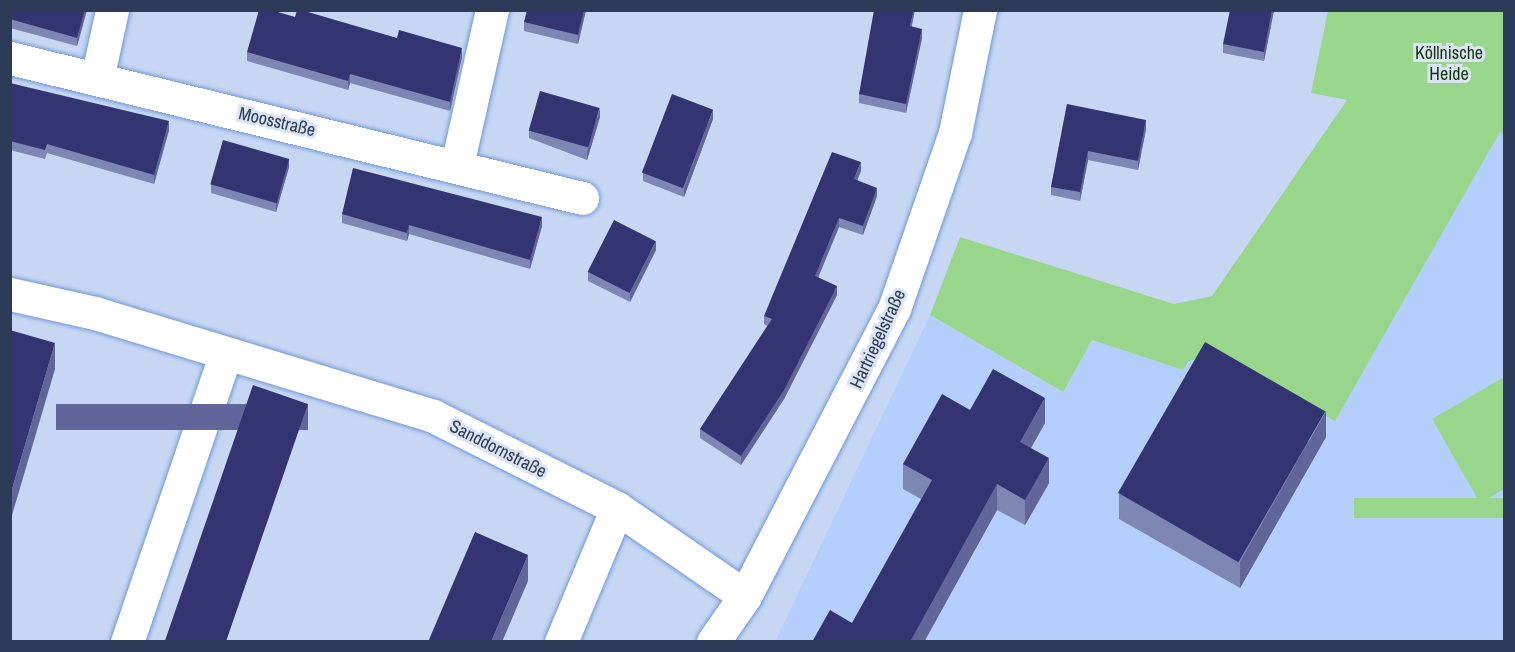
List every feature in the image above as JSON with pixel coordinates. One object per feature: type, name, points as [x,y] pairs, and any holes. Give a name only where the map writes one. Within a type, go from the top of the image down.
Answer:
[{"type":"street","points":[[97,79],[112,10]]},
{"type":"street","points":[[457,165],[492,10]]},
{"type":"street","name":"Hartriegelstraße","points":[[713,642],[745,596],[882,337],[906,279],[955,133],[980,10]]},
{"type":"street","name":"Moosstraße","points":[[10,58],[457,165],[582,198]]},
{"type":"street","name":"Sanddornstraße","points":[[10,294],[226,353],[433,416],[617,508],[745,596]]},
{"type":"street","points":[[128,642],[226,353]]},
{"type":"street","points":[[561,642],[617,508]]},
{"type":"shaded area","points":[[1500,132],[1504,135],[1504,641],[775,642],[930,315],[1062,392],[1092,340],[1183,370],[1189,361],[1217,354]]},
{"type":"green space","name":"Köllnische Heide","points":[[1328,11],[1504,11],[1504,135],[1500,132],[1335,421],[1217,354],[1189,361],[1183,370],[1092,340],[1063,392],[930,315],[960,237],[1174,304],[1212,296],[1347,100],[1311,93]]},
{"type":"green space","points":[[1504,377],[1504,489],[1480,503],[1432,419]]},
{"type":"green space","points":[[1354,498],[1504,498],[1504,518],[1354,518]]},
{"type":"building","points":[[10,10],[85,10],[77,38],[10,19]]},
{"type":"building","points":[[259,10],[271,10],[295,17],[297,10],[301,10],[397,38],[399,30],[462,48],[450,102],[350,74],[348,81],[247,52]]},
{"type":"building","points":[[527,10],[584,10],[578,35],[524,22]]},
{"type":"building","points":[[874,10],[914,10],[910,26],[922,29],[906,104],[859,94]]},
{"type":"building","points":[[1230,10],[1272,10],[1264,52],[1223,44]]},
{"type":"building","points":[[10,83],[169,121],[154,175],[47,144],[45,150],[10,141]]},
{"type":"building","points":[[540,91],[600,108],[588,148],[529,130]]},
{"type":"building","points":[[672,94],[713,110],[683,188],[642,172]]},
{"type":"building","points":[[1067,104],[1146,120],[1138,161],[1088,151],[1080,192],[1051,187]]},
{"type":"building","points":[[223,140],[289,159],[277,203],[210,184]]},
{"type":"building","points":[[832,152],[861,162],[854,179],[877,188],[863,226],[839,218],[815,276],[837,286],[784,390],[741,456],[700,429],[772,319],[764,316]]},
{"type":"building","points":[[353,168],[542,217],[530,260],[409,225],[407,233],[342,214]]},
{"type":"building","points":[[614,220],[656,241],[630,293],[588,272]]},
{"type":"building","points":[[10,330],[55,343],[10,496]]},
{"type":"building","points":[[1205,342],[1325,412],[1238,562],[1118,493]]},
{"type":"building","points":[[993,369],[1045,398],[1020,442],[1049,458],[1025,500],[997,484],[910,642],[812,642],[830,610],[852,623],[932,480],[903,464],[942,394],[970,410]]},
{"type":"building","points":[[253,385],[308,404],[226,642],[165,642]]},
{"type":"building","points":[[475,532],[528,555],[491,642],[428,642]]}]
